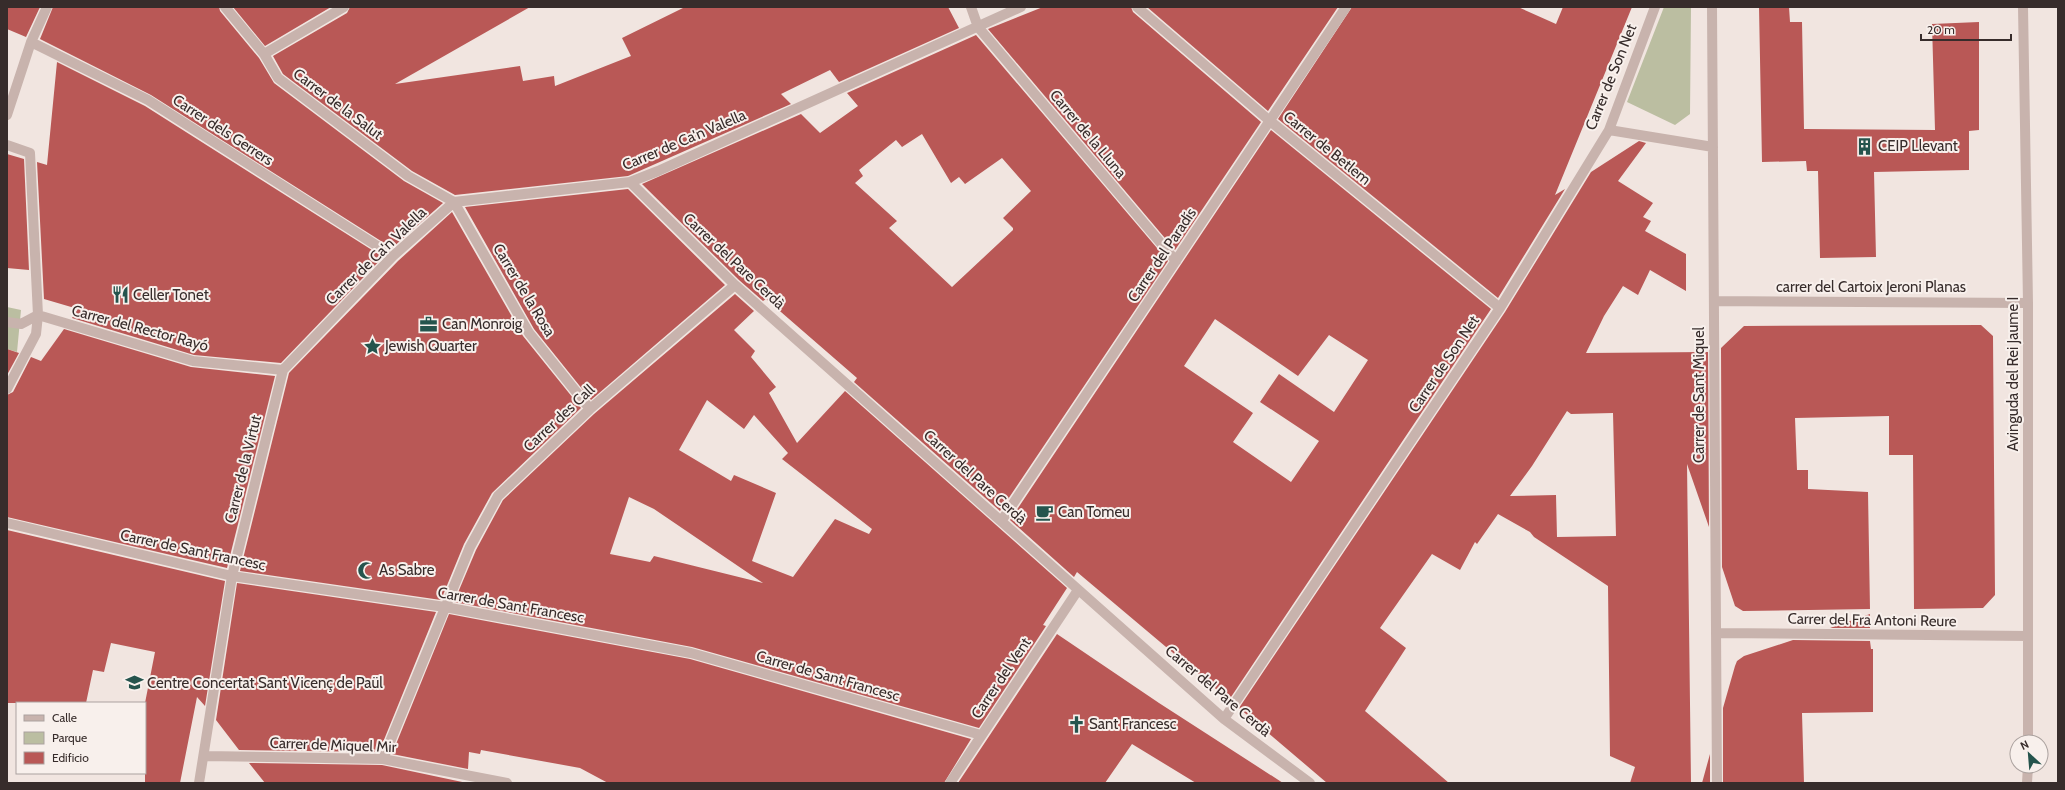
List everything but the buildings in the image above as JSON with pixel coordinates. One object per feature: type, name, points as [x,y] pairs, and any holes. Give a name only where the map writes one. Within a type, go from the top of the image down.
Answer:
[{"type":"street","points":[[7,115],[30,42],[47,7]]},
{"type":"street","name":"Carrer de la Salut","points":[[225,7],[264,54],[278,78],[408,176],[454,202]]},
{"type":"street","points":[[264,54],[344,7]]},
{"type":"street","points":[[971,7],[978,27]]},
{"type":"street","name":"Carrer de Ca'n Valella","points":[[283,370],[393,256],[454,202],[630,182],[1021,7]]},
{"type":"street","name":"Carrer de Betlem","points":[[1137,7],[1270,121],[1500,308]]},
{"type":"street","name":"Carrer del Paradís","points":[[1002,520],[1346,7]]},
{"type":"street","name":"Carrer de Son Net","points":[[1224,720],[1500,308],[1609,130],[1655,7]]},
{"type":"street","name":"Carrer de Sant Miquel","points":[[1712,7],[1717,783]]},
{"type":"street","name":"Avinguda del Rei Jaume I","points":[[2023,7],[2028,303],[2028,734]]},
{"type":"street","name":"Carrer de la Lluna","points":[[978,27],[1176,261]]},
{"type":"street","name":"Carrer dels Gerrers","points":[[30,42],[148,100],[393,256]]},
{"type":"street","points":[[1609,130],[1713,146]]},
{"type":"street","points":[[7,146],[30,153],[38,316],[36,334],[7,389]]},
{"type":"street","name":"Carrer del Pare Cerdà","points":[[630,182],[736,284],[1002,520],[1224,720],[1310,783]]},
{"type":"street","name":"Carrer de la Rosa","points":[[454,202],[529,333],[590,409]]},
{"type":"street","name":"Carrer des Call","points":[[383,759],[470,547],[498,496],[590,409],[736,284]]},
{"type":"street","name":"carrer del Cartoix Jeroni Planas","points":[[1714,301],[2028,303]]},
{"type":"street","points":[[7,322],[21,324],[38,316]]},
{"type":"street","name":"Carrer del Rector Rayó","points":[[38,316],[193,362],[283,370]]},
{"type":"street","name":"Carrer de la Virtut","points":[[199,783],[232,576],[283,370]]},
{"type":"street","name":"Carrer de Sant Francesc","points":[[7,523],[232,576],[445,607],[691,653],[981,735]]},
{"type":"street","name":"Carrer del Vent","points":[[950,783],[1078,590]]},
{"type":"street","name":"Carrer del Fra Antoni Reure","points":[[1716,633],[2028,636]]},
{"type":"street","name":"Carrer de Miquel Mir","points":[[204,756],[383,759],[507,783]]},
{"type":"green space","points":[[1664,7],[1691,7],[1690,114],[1675,125],[1627,102]]},
{"type":"green space","points":[[7,307],[21,310],[17,352],[7,349]]},
{"type":"place","name":"CEIP Llevant","points":[[1865,146]]},
{"type":"place","name":"Celler Tonet","points":[[120,295]]},
{"type":"place","name":"Can Monroig","points":[[429,324]]},
{"type":"place","name":"Jewish Quarter","points":[[372,346]]},
{"type":"place","name":"Can Tomeu","points":[[1045,512]]},
{"type":"place","name":"As Sabre","points":[[366,570]]},
{"type":"place","name":"Centre Concertat Sant Vicenç de Paül","points":[[134,683]]},
{"type":"place","name":"Sant Francesc","points":[[1076,724]]}]
